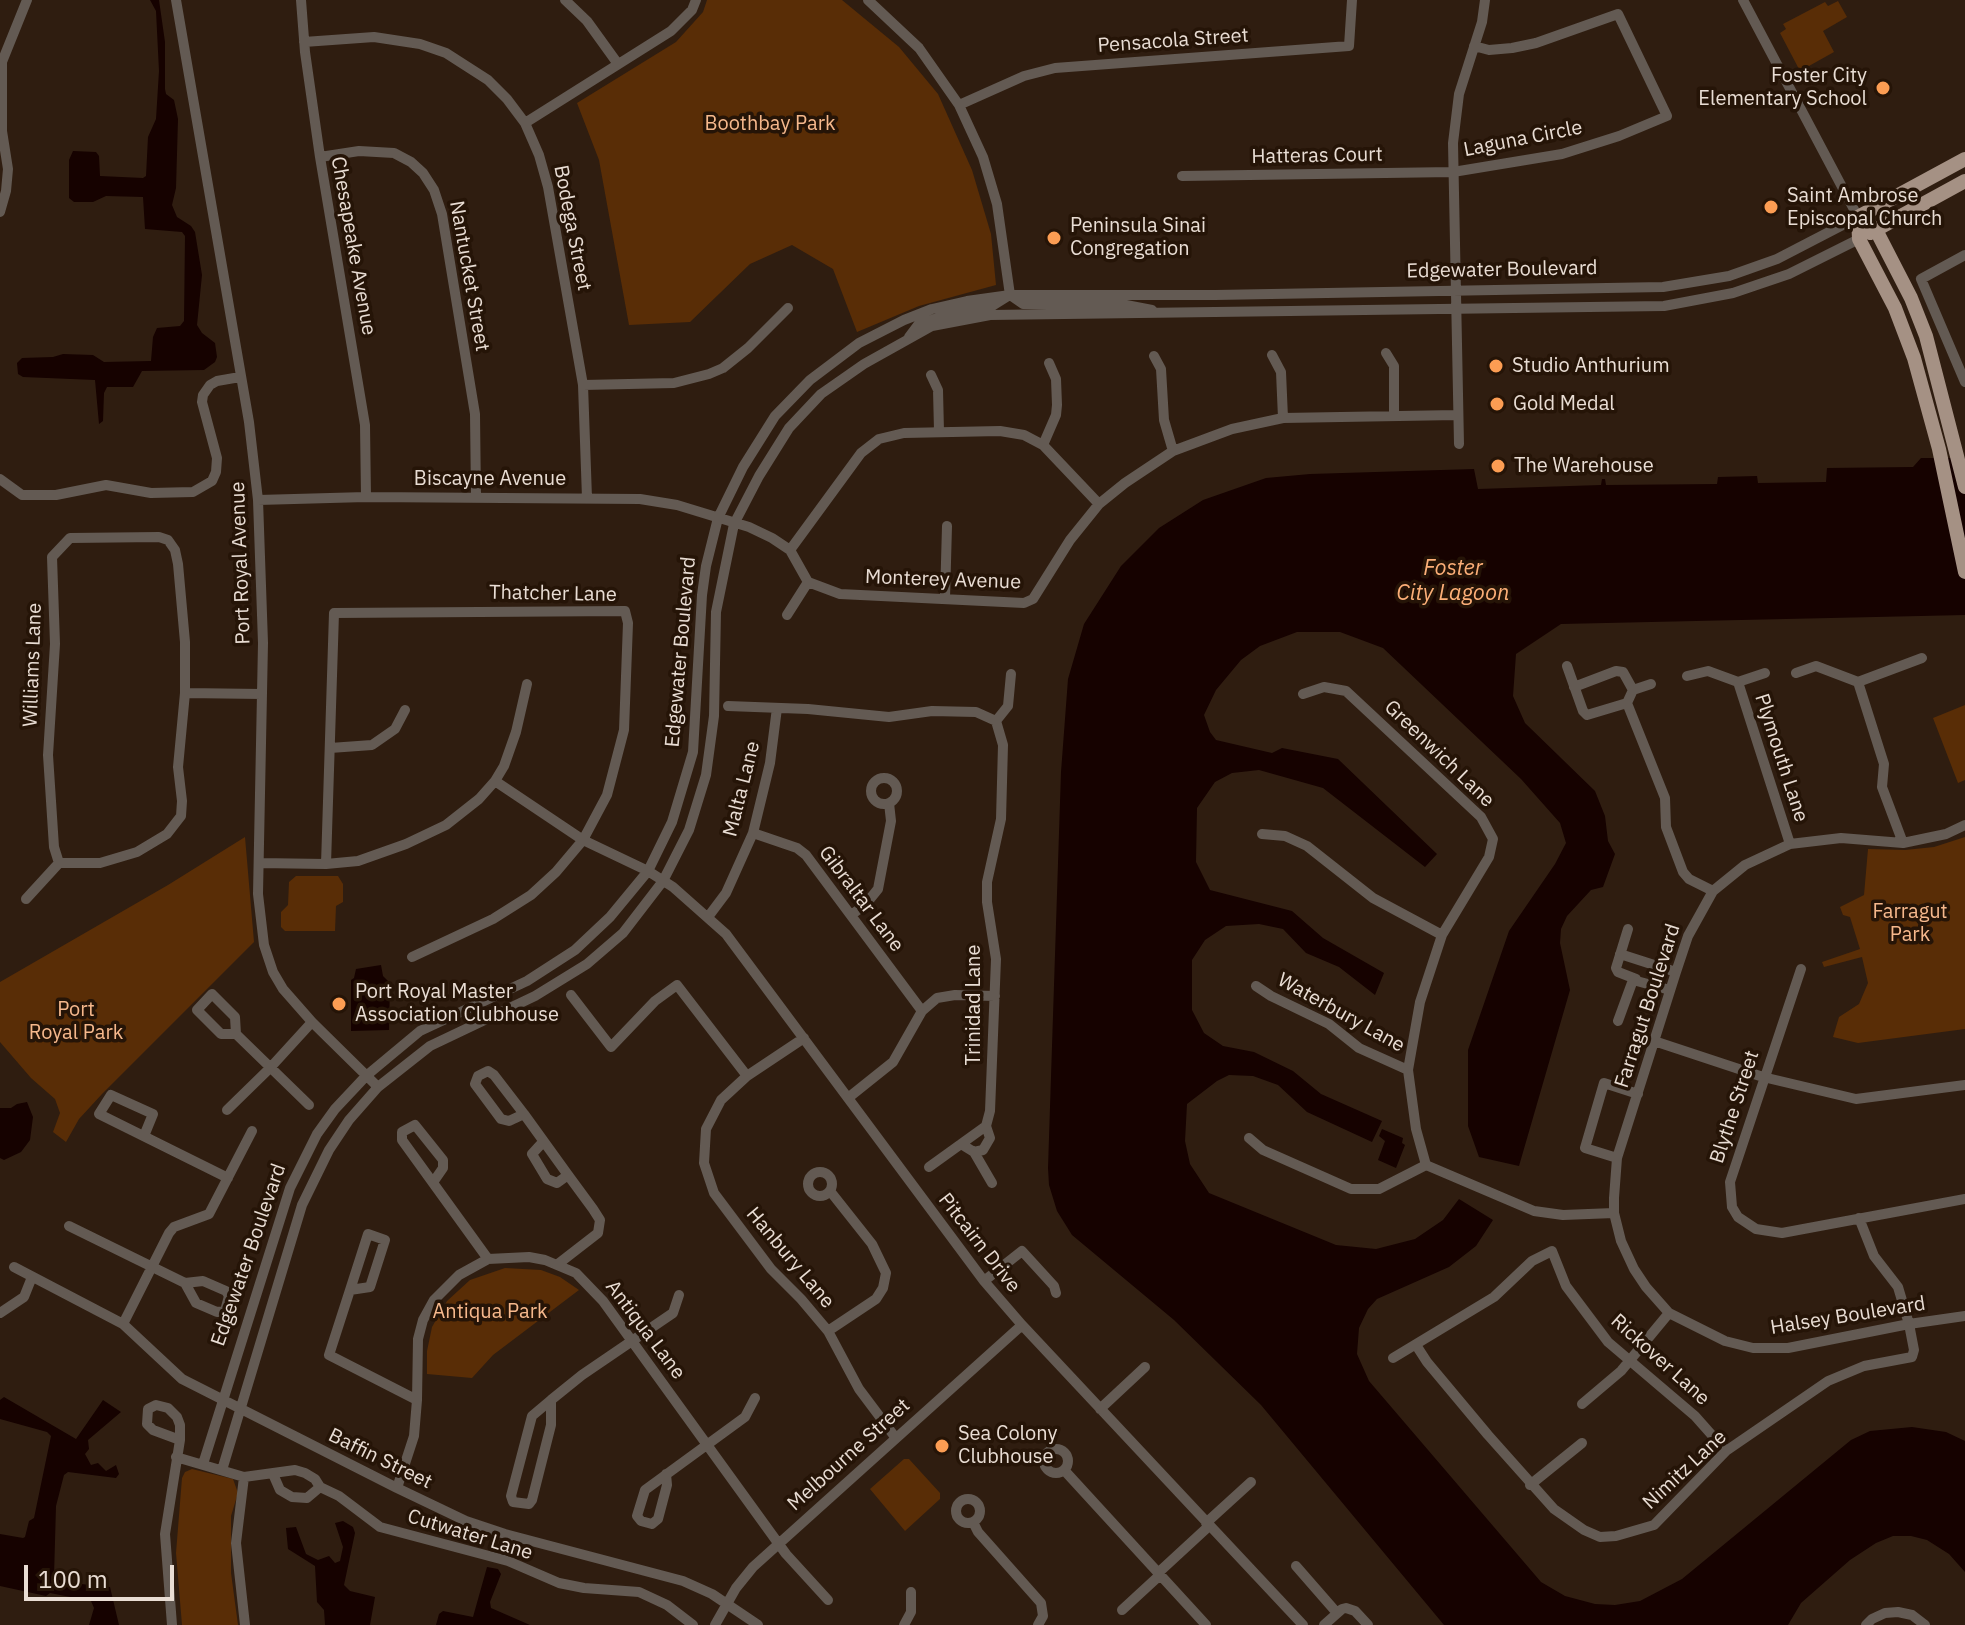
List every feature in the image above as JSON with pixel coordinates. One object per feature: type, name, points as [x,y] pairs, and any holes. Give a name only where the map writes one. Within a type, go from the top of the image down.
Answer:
[{"type":"main road","name":"Edgewater Boulevard","points":[[1858,217],[1965,159]]},
{"type":"main road","name":"Edgewater Boulevard","points":[[1859,239],[1965,181]]},
{"type":"main road","points":[[1858,217],[1876,230],[1911,298],[1926,336],[1965,487]]},
{"type":"main road","points":[[1858,217],[1859,239],[1895,308],[1914,358],[1939,449],[1965,572]]},
{"type":"street","points":[[0,212],[8,169],[2,131],[2,62],[27,0]]},
{"type":"street","name":"Port Royal Avenue","points":[[176,0],[258,500],[263,590],[259,918],[265,953],[283,989],[378,1087]]},
{"type":"street","name":"Chesapeake Avenue","points":[[301,0],[320,157],[365,425],[366,497]]},
{"type":"street","points":[[565,0],[587,21],[618,64]]},
{"type":"street","points":[[525,123],[671,31],[692,10],[696,0]]},
{"type":"street","points":[[868,0],[919,48],[959,105],[987,167],[997,204],[1010,295]]},
{"type":"street","name":"Pensacola Street","points":[[959,105],[1024,76],[1055,68],[1349,46],[1352,0]]},
{"type":"street","points":[[1459,444],[1453,172],[1455,119],[1485,0]]},
{"type":"street","points":[[1743,0],[1858,217]]},
{"type":"street","name":"Laguna Circle","points":[[1453,172],[1562,154],[1619,136],[1667,116],[1618,14],[1536,43],[1489,50],[1474,46]]},
{"type":"street","name":"Bodega Street","points":[[304,42],[374,37],[420,44],[446,53],[488,80],[525,123],[548,187],[583,385],[587,498]]},
{"type":"street","name":"Nantucket Street","points":[[320,157],[359,151],[394,153],[423,173],[434,190],[442,214],[475,414],[476,498]]},
{"type":"street","name":"Hatteras Court","points":[[1182,176],[1453,172]]},
{"type":"street","name":"Edgewater Boulevard","points":[[203,1464],[290,1188],[317,1134],[335,1109],[366,1076],[420,1031],[527,981],[575,950],[610,917],[648,871],[672,822],[693,752],[702,595],[718,518],[743,467],[775,416],[810,380],[833,362],[881,331],[932,309],[1010,295],[1215,295],[1693,284],[1729,276],[1777,259],[1858,217]]},
{"type":"street","name":"Edgewater Boulevard","points":[[222,1470],[308,1191],[349,1120],[378,1087],[430,1046],[535,996],[587,964],[623,933],[663,881],[689,830],[706,775],[714,716],[716,612],[734,524],[789,428],[821,394],[864,364],[940,324],[990,315],[1664,306],[1733,293],[1789,274],[1859,239]]},
{"type":"street","points":[[1965,255],[1921,279],[1965,382]]},
{"type":"street","name":"Edgewater Boulevard","points":[[1010,295],[1023,304],[1126,305],[1172,314]]},
{"type":"street","name":"Edgewater Boulevard","points":[[908,339],[918,325],[954,312],[1002,303],[1010,295]]},
{"type":"street","points":[[583,385],[674,383],[709,374],[723,368],[748,348],[788,308]]},
{"type":"street","points":[[1386,353],[1394,366],[1394,415]]},
{"type":"street","points":[[1272,355],[1281,372],[1283,418]]},
{"type":"street","points":[[1154,356],[1161,369],[1164,420],[1173,451]]},
{"type":"street","points":[[1043,445],[1057,405],[1056,379],[1049,363]]},
{"type":"street","points":[[931,375],[938,390],[939,431]]},
{"type":"street","points":[[0,479],[22,495],[56,495],[106,485],[151,493],[193,492],[212,481],[216,472],[217,458],[202,402],[203,395],[217,381],[240,377]]},
{"type":"street","name":"Monterey Avenue","points":[[808,582],[840,594],[1024,603],[1033,599],[1070,540],[1099,504],[1173,451],[1232,429],[1283,418],[1457,415]]},
{"type":"street","points":[[790,550],[854,461],[870,445],[890,435],[939,431],[1012,432],[1043,445],[1099,504]]},
{"type":"street","name":"Biscayne Avenue","points":[[258,500],[366,497],[640,499],[677,505],[718,518]]},
{"type":"street","points":[[718,518],[772,538],[790,550],[808,582],[787,615]]},
{"type":"street","points":[[945,598],[947,526]]},
{"type":"street","name":"Williams Lane","points":[[159,537],[172,543],[182,599],[185,693],[178,767],[183,809],[176,825],[155,843],[122,858],[100,863],[59,863],[54,847],[48,755],[55,644],[50,563],[56,551],[70,538],[159,537]]},
{"type":"street","name":"Thatcher Lane","points":[[326,864],[334,613],[625,611],[628,623],[624,730],[607,795],[583,840],[531,895],[493,919],[412,957]]},
{"type":"street","points":[[1796,673],[1816,666],[1858,682],[1922,658]]},
{"type":"street","points":[[1567,666],[1587,715],[1627,703]]},
{"type":"street","points":[[1574,687],[1616,671],[1628,677],[1633,690],[1627,703],[1665,798],[1666,827],[1683,872],[1689,879],[1713,891]]},
{"type":"street","name":"Plymouth Lane","points":[[1687,676],[1708,671],[1738,682],[1765,673]]},
{"type":"street","points":[[728,706],[889,717],[932,711],[976,712],[996,721],[1008,706],[1011,674]]},
{"type":"street","name":"Plymouth Lane","points":[[1738,682],[1790,844]]},
{"type":"street","points":[[1858,682],[1884,764],[1882,787],[1903,843]]},
{"type":"street","points":[[259,863],[358,861],[433,831],[462,814],[495,781],[512,749],[527,684]]},
{"type":"street","points":[[1633,690],[1651,684]]},
{"type":"street","name":"Greenwich Lane","points":[[1303,694],[1324,687],[1346,691],[1481,817],[1493,839],[1489,857],[1442,935],[1420,1002],[1408,1070],[1416,1129],[1426,1165]]},
{"type":"street","points":[[185,693],[262,694]]},
{"type":"street","name":"Malta Lane","points":[[708,917],[726,893],[753,833],[770,763],[777,708]]},
{"type":"street","points":[[330,748],[372,745],[395,729],[405,710]]},
{"type":"street","name":"Trinidad Lane","points":[[974,1152],[983,1150],[989,1143],[990,1133],[986,1126],[991,1097],[996,959],[987,894],[988,874],[1001,819],[1003,745],[996,721]]},
{"type":"street","name":"Pitcairn Drive","points":[[495,781],[583,840],[648,871],[708,917],[753,968],[984,1281],[1303,1625]]},
{"type":"street","points":[[851,915],[865,905],[878,889],[891,821],[889,803]]},
{"type":"street","name":"Farragut Boulevard","points":[[1614,1213],[1617,1158],[1688,936],[1713,891],[1745,865],[1790,844],[1841,838],[1903,843],[1946,834],[1965,825]]},
{"type":"street","name":"Gibraltar Lane","points":[[753,833],[797,848],[806,855],[922,1011]]},
{"type":"street","points":[[1262,834],[1285,836],[1307,846],[1373,898],[1442,935]]},
{"type":"street","points":[[26,899],[59,863]]},
{"type":"street","points":[[1628,929],[1616,968],[1618,972],[1670,990]]},
{"type":"street","points":[[1620,954],[1676,972]]},
{"type":"street","name":"Blythe Street","points":[[1801,969],[1730,1182],[1732,1207],[1738,1217],[1756,1229],[1774,1233],[1965,1199]]},
{"type":"street","points":[[1618,1021],[1629,986],[1636,979]]},
{"type":"street","points":[[571,995],[611,1047],[655,1001],[677,985],[747,1076]]},
{"type":"street","name":"Waterbury Lane","points":[[1256,986],[1329,1024],[1359,1048],[1408,1070]]},
{"type":"street","points":[[848,1098],[893,1062],[922,1011],[944,996],[995,996]]},
{"type":"street","points":[[227,1110],[312,1022]]},
{"type":"street","points":[[236,1034],[309,1105]]},
{"type":"street","name":"Hanbury Lane","points":[[804,1038],[747,1076],[721,1100],[706,1129],[704,1163],[714,1193],[766,1263],[828,1331],[859,1389],[895,1437]]},
{"type":"street","points":[[1654,1041],[1763,1077],[1856,1099],[1965,1085]]},
{"type":"street","points":[[524,1114],[509,1121],[501,1119],[475,1084],[478,1076],[483,1072],[492,1072],[524,1114],[596,1213],[600,1229],[591,1240],[558,1264]]},
{"type":"street","points":[[1617,1158],[1585,1148],[1604,1083],[1638,1094]]},
{"type":"street","points":[[144,1136],[153,1114],[111,1095],[99,1114],[228,1178]]},
{"type":"street","points":[[434,1181],[443,1168],[443,1160],[415,1125],[402,1132],[402,1140],[488,1259]]},
{"type":"street","points":[[929,1167],[986,1126]]},
{"type":"street","points":[[123,1324],[150,1267],[174,1227],[209,1214],[252,1131]]},
{"type":"street","points":[[1249,1138],[1263,1150],[1351,1189],[1379,1189],[1426,1165],[1534,1211],[1563,1215],[1614,1213]]},
{"type":"street","points":[[543,1142],[532,1154],[547,1179],[557,1183],[568,1175]]},
{"type":"street","points":[[961,1144],[974,1152],[992,1183]]},
{"type":"street","points":[[828,1331],[876,1299],[883,1288],[886,1273],[872,1244],[830,1191]]},
{"type":"street","name":"Halsey Boulevard","points":[[1614,1213],[1621,1241],[1634,1269],[1669,1313],[1725,1341],[1769,1349],[1788,1348],[1965,1316]]},
{"type":"street","points":[[1859,1218],[1874,1256],[1898,1287],[1909,1324]]},
{"type":"street","points":[[69,1226],[185,1283]]},
{"type":"street","points":[[350,1290],[370,1287],[385,1240],[368,1234],[329,1355],[417,1400]]},
{"type":"street","points":[[984,1281],[1022,1251],[1054,1286],[1056,1293]]},
{"type":"street","name":"Rickover Lane","points":[[1416,1345],[1494,1297],[1532,1261],[1552,1251],[1566,1286],[1608,1342],[1695,1416],[1726,1451]]},
{"type":"street","name":"Antiqua Lane","points":[[397,1488],[410,1452],[417,1400],[417,1346],[428,1309],[459,1275],[488,1259],[529,1257],[558,1264],[585,1282],[603,1301],[779,1542],[828,1600]]},
{"type":"street","name":"Baffin Street","points":[[14,1267],[123,1324],[182,1379],[397,1488],[466,1521],[505,1534],[683,1581],[712,1594],[758,1625]]},
{"type":"street","points":[[0,1313],[24,1297],[32,1277]]},
{"type":"street","points":[[551,1400],[551,1425],[532,1500],[529,1504],[513,1502],[511,1496],[532,1416],[551,1400],[673,1313],[679,1295]]},
{"type":"street","points":[[1582,1404],[1621,1371],[1669,1313]]},
{"type":"street","name":"Nimitz Lane","points":[[1416,1345],[1530,1485],[1569,1521],[1600,1537],[1616,1536],[1654,1525],[1726,1451],[1828,1381],[1847,1371],[1912,1357],[1914,1350],[1909,1324]]},
{"type":"street","name":"Melbourne Street","points":[[715,1625],[753,1567],[1022,1325]]},
{"type":"street","points":[[1393,1358],[1416,1345]]},
{"type":"street","points":[[1100,1409],[1145,1367]]},
{"type":"street","points":[[666,1474],[745,1417],[755,1398]]},
{"type":"street","points":[[172,1625],[165,1534],[180,1440]]},
{"type":"street","points":[[1530,1485],[1582,1443]]},
{"type":"street","name":"Cutwater Lane","points":[[176,1457],[244,1477],[295,1470],[315,1479],[320,1487],[339,1496],[380,1527],[508,1561],[559,1583],[639,1592],[667,1605],[693,1625]]},
{"type":"street","points":[[1064,1470],[1206,1625]]},
{"type":"street","points":[[273,1474],[280,1490],[292,1497],[307,1498],[320,1487]]},
{"type":"street","points":[[244,1477],[236,1543],[245,1625]]},
{"type":"street","points":[[1122,1610],[1251,1482]]},
{"type":"street","points":[[973,1522],[978,1532],[1041,1603],[1043,1616],[1038,1625]]},
{"type":"street","points":[[1296,1566],[1337,1613]]},
{"type":"street","points":[[904,1625],[911,1612],[911,1592]]},
{"type":"street","points":[[1324,1625],[1342,1609],[1350,1609],[1368,1625]]},
{"type":"street","points":[[1866,1625],[1885,1613],[1898,1612],[1912,1615],[1925,1625]]},
{"type":"green space","name":"Boothbay Park","points":[[707,0],[842,0],[899,47],[938,94],[972,170],[991,234],[996,285],[919,306],[857,332],[833,269],[792,245],[750,264],[690,322],[629,325],[599,160],[577,103],[676,42],[703,12]]},
{"type":"green space","points":[[1838,1],[1847,17],[1823,31],[1834,52],[1800,71],[1780,33],[1786,29],[1783,24],[1825,2],[1828,6]]},
{"type":"green space","points":[[1965,705],[1965,780],[1958,783],[1933,718]]},
{"type":"green space","name":"Port Royal Park","points":[[245,837],[254,942],[102,1094],[79,1119],[66,1142],[53,1132],[60,1113],[55,1099],[31,1078],[0,1042],[0,982]]},
{"type":"green space","name":"Farragut Park","points":[[1965,837],[1965,1029],[1858,1043],[1833,1037],[1839,1017],[1859,1004],[1868,983],[1862,957],[1824,967],[1822,962],[1860,949],[1850,917],[1843,915],[1840,907],[1864,895],[1868,849],[1934,847]]},
{"type":"green space","points":[[296,876],[338,876],[343,884],[343,902],[336,906],[335,931],[285,931],[281,927],[281,912],[288,905],[289,882]]},
{"type":"green space","name":"Antiqua Park","points":[[505,1268],[541,1270],[560,1277],[579,1290],[493,1355],[472,1378],[427,1374],[427,1351],[432,1327],[447,1301],[470,1280]]},
{"type":"green space","points":[[904,1459],[909,1459],[940,1493],[940,1499],[905,1531],[870,1489]]},
{"type":"green space","points":[[192,1469],[233,1479],[238,1493],[231,1516],[231,1573],[238,1625],[182,1625],[176,1553],[182,1478],[185,1472]]},
{"type":"water","points":[[150,0],[159,0],[165,42],[165,89],[174,100],[178,119],[176,188],[172,205],[177,217],[195,232],[202,275],[197,325],[215,343],[217,357],[204,370],[142,371],[133,387],[107,387],[103,421],[99,424],[95,380],[23,377],[18,374],[17,363],[22,358],[63,354],[93,355],[104,362],[151,361],[157,328],[180,326],[184,321],[185,236],[182,232],[145,229],[143,197],[106,196],[93,202],[74,202],[69,198],[69,160],[73,151],[96,152],[100,176],[146,176],[148,137],[156,119],[159,71],[156,11]]},
{"type":"water","name":"Foster City Lagoon","points":[[1921,458],[1965,458],[1965,615],[1561,624],[1516,654],[1513,696],[1525,723],[1595,791],[1605,816],[1608,841],[1615,854],[1603,887],[1591,890],[1567,916],[1561,929],[1560,943],[1570,990],[1519,1166],[1479,1157],[1468,1126],[1468,1050],[1509,931],[1566,843],[1560,823],[1521,779],[1383,648],[1340,632],[1297,632],[1260,646],[1241,660],[1216,690],[1204,715],[1216,740],[1272,753],[1282,748],[1338,759],[1437,854],[1425,867],[1323,788],[1259,770],[1232,773],[1215,782],[1197,808],[1196,862],[1210,890],[1292,911],[1323,938],[1384,973],[1375,995],[1339,967],[1306,953],[1283,929],[1259,924],[1226,926],[1205,940],[1192,960],[1192,1010],[1204,1033],[1223,1046],[1254,1052],[1293,1071],[1321,1094],[1382,1121],[1372,1142],[1307,1112],[1278,1085],[1253,1076],[1229,1075],[1187,1104],[1185,1141],[1190,1164],[1209,1193],[1336,1245],[1376,1249],[1415,1239],[1443,1220],[1459,1199],[1493,1220],[1476,1246],[1449,1267],[1377,1299],[1359,1328],[1357,1354],[1369,1381],[1541,1582],[1565,1596],[1595,1604],[1640,1601],[1682,1579],[1851,1440],[1870,1431],[1912,1427],[1946,1432],[1965,1441],[1965,1572],[1949,1554],[1927,1540],[1893,1536],[1850,1560],[1801,1603],[1788,1625],[1444,1625],[1261,1405],[1174,1320],[1072,1235],[1057,1211],[1049,1185],[1048,1168],[1061,772],[1068,679],[1084,624],[1121,566],[1159,528],[1203,500],[1266,478],[1474,469],[1478,489],[1601,485],[1602,479],[1605,479],[1606,485],[1717,484],[1718,477],[1757,476],[1758,483],[1826,482],[1827,468],[1913,467]]},
{"type":"water","points":[[381,965],[383,976],[390,983],[389,1030],[351,1031],[351,980],[356,969]]},
{"type":"water","points":[[27,1102],[33,1117],[30,1140],[21,1152],[4,1160],[0,1158],[0,1108]]},
{"type":"water","points":[[1382,1129],[1403,1138],[1405,1145],[1396,1168],[1378,1160],[1385,1141],[1379,1136]]},
{"type":"water","points":[[4,1397],[76,1439],[103,1400],[121,1412],[88,1440],[89,1449],[85,1454],[91,1465],[98,1463],[106,1471],[116,1465],[119,1474],[116,1478],[68,1472],[64,1475],[56,1506],[54,1576],[62,1582],[110,1587],[119,1625],[89,1625],[94,1608],[91,1601],[0,1586],[0,1534],[25,1537],[29,1521],[34,1518],[51,1436],[47,1432],[0,1419],[0,1400]]},
{"type":"water","points":[[343,1521],[353,1527],[355,1533],[344,1585],[350,1591],[375,1597],[370,1625],[325,1625],[324,1610],[317,1602],[315,1566],[288,1549],[286,1528],[296,1527],[306,1554],[318,1560],[329,1556],[335,1563],[340,1561],[343,1547],[335,1523]]},
{"type":"water","points":[[487,1567],[498,1569],[501,1574],[490,1602],[491,1608],[530,1625],[436,1625],[443,1611],[473,1617]]},
{"type":"place","name":"Foster City Elementary School","points":[[1883,88]]},
{"type":"place","name":"Saint Ambrose Episcopal Church","points":[[1771,207]]},
{"type":"place","name":"Peninsula Sinai Congregation","points":[[1054,238]]},
{"type":"place","name":"Studio Anthurium","points":[[1496,366]]},
{"type":"place","name":"Gold Medal","points":[[1497,404]]},
{"type":"place","name":"The Warehouse","points":[[1498,466]]},
{"type":"place","name":"Port Royal Master Association Clubhouse","points":[[339,1004]]},
{"type":"place","name":"Sea Colony Clubhouse","points":[[942,1446]]}]
